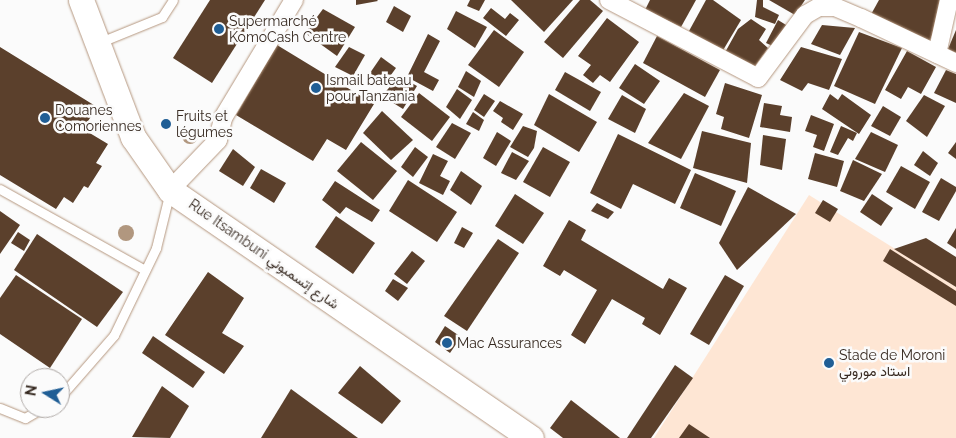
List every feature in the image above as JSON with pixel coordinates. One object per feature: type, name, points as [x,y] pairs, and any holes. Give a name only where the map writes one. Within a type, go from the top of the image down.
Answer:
[{"type":"main road","name":"Rue Itsambuni شارع إتسمبوني","points":[[81,0],[133,137],[170,190],[532,438]]},
{"type":"street","points":[[170,190],[218,140],[224,118],[294,0]]},
{"type":"street","points":[[608,0],[758,78],[805,15],[819,7],[835,8],[956,64]]},
{"type":"street","points":[[937,54],[949,0]]},
{"type":"lane","points":[[98,43],[162,17],[173,0]]},
{"type":"lane","points":[[0,189],[145,270]]},
{"type":"lane","points":[[70,386],[114,335],[156,248],[170,190]]},
{"type":"lane","points":[[0,408],[20,416]]},
{"type":"shaded area","name":"Stade de Moroni استاد موروني","points":[[809,195],[956,287],[956,438],[654,438]]},
{"type":"building","name":"Supermarché KomoCash Centre","points":[[210,0],[265,0],[212,83],[173,58]]},
{"type":"building","points":[[356,0],[377,0],[378,1],[356,5]]},
{"type":"building","points":[[470,0],[485,0],[479,11],[467,6]]},
{"type":"building","points":[[511,0],[573,0],[544,32]]},
{"type":"building","points":[[580,0],[590,0],[603,11],[563,58],[544,42]]},
{"type":"building","points":[[650,0],[696,0],[681,27],[645,10]]},
{"type":"building","points":[[706,0],[713,0],[741,20],[722,52],[689,31]]},
{"type":"building","points":[[757,0],[763,0],[763,7],[779,15],[775,24],[755,17]]},
{"type":"building","points":[[769,0],[805,0],[795,15]]},
{"type":"building","points":[[879,0],[945,0],[928,46],[869,18]]},
{"type":"building","points":[[394,6],[411,16],[403,32],[386,22]]},
{"type":"building","points":[[491,8],[505,19],[510,13],[519,20],[506,36],[483,18]]},
{"type":"building","points":[[323,9],[355,27],[337,56],[305,33]]},
{"type":"building","points":[[456,11],[487,27],[475,48],[447,29]]},
{"type":"building","points":[[607,18],[639,42],[610,82],[600,75],[593,83],[583,75],[591,65],[578,56]]},
{"type":"building","points":[[751,19],[766,29],[759,40],[768,48],[753,69],[723,56],[738,29]]},
{"type":"building","points":[[778,20],[791,28],[777,48],[766,43]]},
{"type":"building","points":[[822,25],[855,28],[840,55],[811,44]]},
{"type":"building","points":[[494,30],[524,52],[499,87],[468,65]]},
{"type":"building","points":[[956,30],[956,53],[948,49]]},
{"type":"building","points":[[859,32],[902,48],[875,104],[834,86]]},
{"type":"building","points":[[428,34],[440,41],[424,72],[439,80],[433,91],[407,77]]},
{"type":"building","points":[[657,36],[720,70],[705,97],[643,63]]},
{"type":"building","points":[[277,45],[374,104],[346,150],[327,139],[313,161],[236,115]]},
{"type":"building","name":"Douanes Comoriennes","points":[[0,47],[97,107],[83,129],[108,144],[96,163],[102,166],[88,188],[84,186],[73,203],[64,197],[56,209],[0,175]]},
{"type":"building","points":[[349,47],[365,55],[353,76],[335,67]]},
{"type":"building","points":[[801,47],[842,59],[829,90],[808,83],[802,91],[780,80]]},
{"type":"building","points":[[907,51],[936,67],[921,94],[908,87],[901,99],[885,90]]},
{"type":"building","points":[[381,57],[396,68],[383,86],[370,73]]},
{"type":"building","points":[[635,64],[660,81],[644,104],[619,88]]},
{"type":"building","points":[[946,70],[956,74],[956,103],[934,93]]},
{"type":"building","points":[[466,71],[481,81],[474,97],[458,87]]},
{"type":"building","points":[[565,72],[601,92],[590,111],[555,90]]},
{"type":"building","points":[[399,76],[417,86],[403,109],[382,96]]},
{"type":"building","points":[[725,83],[762,95],[749,138],[721,129],[724,117],[716,114]]},
{"type":"building","points":[[457,89],[472,100],[460,119],[446,107]]},
{"type":"building","points":[[419,93],[450,117],[432,141],[401,117]]},
{"type":"building","points":[[684,93],[709,106],[681,159],[648,143]]},
{"type":"building","points":[[484,94],[495,101],[484,117],[474,110]]},
{"type":"building","points":[[549,94],[597,122],[579,152],[534,125]]},
{"type":"building","points":[[830,94],[838,100],[842,94],[871,115],[859,134],[822,109]]},
{"type":"building","points":[[622,95],[646,109],[635,133],[608,119]]},
{"type":"building","points":[[924,95],[945,106],[927,137],[906,121]]},
{"type":"building","points":[[500,101],[523,114],[513,130],[501,122],[503,118],[493,111]]},
{"type":"building","points":[[764,103],[782,106],[780,115],[792,117],[790,132],[760,127]]},
{"type":"building","points":[[883,106],[901,117],[890,136],[871,126]]},
{"type":"building","points":[[382,111],[413,140],[391,160],[363,133]]},
{"type":"building","points":[[473,112],[484,120],[479,131],[466,124]]},
{"type":"building","points":[[811,115],[834,124],[824,151],[813,147],[817,135],[805,131]]},
{"type":"building","points":[[452,123],[471,133],[455,159],[436,147]]},
{"type":"building","points":[[523,126],[537,131],[534,148],[528,157],[510,147]]},
{"type":"building","points":[[841,126],[857,133],[853,141],[848,138],[838,155],[830,152]]},
{"type":"building","points":[[702,131],[751,143],[747,183],[693,168]]},
{"type":"building","points":[[497,132],[511,141],[496,166],[483,158]]},
{"type":"building","points":[[871,132],[898,145],[885,172],[855,159]]},
{"type":"building","points":[[618,134],[691,170],[675,204],[633,184],[621,209],[590,193]]},
{"type":"building","points":[[763,135],[786,139],[782,170],[760,165]]},
{"type":"building","points":[[361,142],[397,171],[373,200],[337,171]]},
{"type":"building","points":[[956,142],[956,159],[948,153]]},
{"type":"building","points":[[415,147],[428,157],[413,177],[401,167]]},
{"type":"building","points":[[543,147],[570,162],[550,197],[523,182]]},
{"type":"building","points":[[233,149],[255,167],[243,186],[219,171]]},
{"type":"building","points":[[923,151],[938,163],[930,176],[914,165]]},
{"type":"building","points":[[512,152],[529,161],[516,180],[501,173]]},
{"type":"building","points":[[815,153],[844,161],[837,187],[808,179]]},
{"type":"building","points":[[433,154],[448,161],[440,176],[450,181],[443,195],[419,183]]},
{"type":"building","points":[[853,160],[882,174],[864,201],[840,191]]},
{"type":"building","points":[[901,166],[930,182],[915,209],[886,192]]},
{"type":"building","points":[[261,169],[286,183],[274,203],[250,188]]},
{"type":"building","points":[[461,171],[482,186],[471,205],[450,190]]},
{"type":"building","points":[[695,173],[736,191],[721,226],[680,208]]},
{"type":"building","points":[[941,178],[956,187],[956,191],[939,221],[922,212]]},
{"type":"building","points":[[408,180],[457,212],[437,242],[389,211]]},
{"type":"building","points":[[335,181],[380,210],[372,222],[346,207],[340,214],[322,200]]},
{"type":"building","points":[[748,187],[796,214],[737,270],[719,243]]},
{"type":"building","points":[[515,194],[544,213],[523,244],[495,226]]},
{"type":"building","points":[[872,194],[893,208],[881,226],[860,212]]},
{"type":"building","points":[[823,200],[838,209],[830,222],[815,213]]},
{"type":"building","points":[[597,203],[614,212],[608,219],[591,211]]},
{"type":"building","points":[[0,211],[20,225],[0,254]]},
{"type":"building","points":[[336,216],[375,243],[353,274],[315,247]]},
{"type":"building","points":[[569,220],[586,230],[581,240],[663,289],[669,278],[687,288],[660,335],[642,324],[645,318],[612,299],[585,344],[571,335],[597,290],[564,270],[560,276],[543,266]]},
{"type":"building","points":[[462,227],[473,233],[464,248],[454,243]]},
{"type":"building","points":[[956,228],[956,249],[947,243]]},
{"type":"building","points":[[18,232],[30,240],[24,251],[11,243]]},
{"type":"building","points":[[37,234],[123,292],[97,327],[14,270]]},
{"type":"building","points":[[926,238],[956,257],[956,287],[894,249]]},
{"type":"building","points":[[498,239],[519,253],[467,331],[444,316]]},
{"type":"building","points":[[890,249],[956,291],[956,306],[883,261]]},
{"type":"building","points":[[412,251],[425,261],[407,284],[394,274]]},
{"type":"building","points":[[208,272],[244,298],[222,333],[244,346],[224,374],[165,335]]},
{"type":"building","points":[[16,275],[82,319],[50,368],[0,334],[0,298]]},
{"type":"building","points":[[725,275],[744,286],[709,345],[690,334]]},
{"type":"building","points":[[393,279],[408,288],[398,301],[385,291]]},
{"type":"building","points":[[445,326],[461,337],[450,353],[435,342]]},
{"type":"building","points":[[153,336],[205,372],[193,388],[142,353]]},
{"type":"building","points":[[675,365],[693,378],[651,438],[627,438]]},
{"type":"building","points":[[360,366],[401,401],[382,424],[338,393]]},
{"type":"building","points":[[162,386],[189,406],[170,438],[132,437]]},
{"type":"building","points":[[291,389],[358,438],[261,438]]},
{"type":"building","points":[[571,400],[620,438],[563,438],[550,428]]},
{"type":"building","points":[[689,424],[710,438],[679,438]]},
{"type":"place","name":"Supermarché KomoCash Centre","points":[[219,29]]},
{"type":"place","name":"Ismail bateau pour Tanzania","points":[[316,88]]},
{"type":"place","name":"Douanes Comoriennes","points":[[45,118]]},
{"type":"place","name":"Fruits et légumes","points":[[166,124]]},
{"type":"place","name":"Mac Assurances","points":[[447,343]]},
{"type":"place","name":"Stade de Moroni استاد موروني","points":[[829,363]]}]
